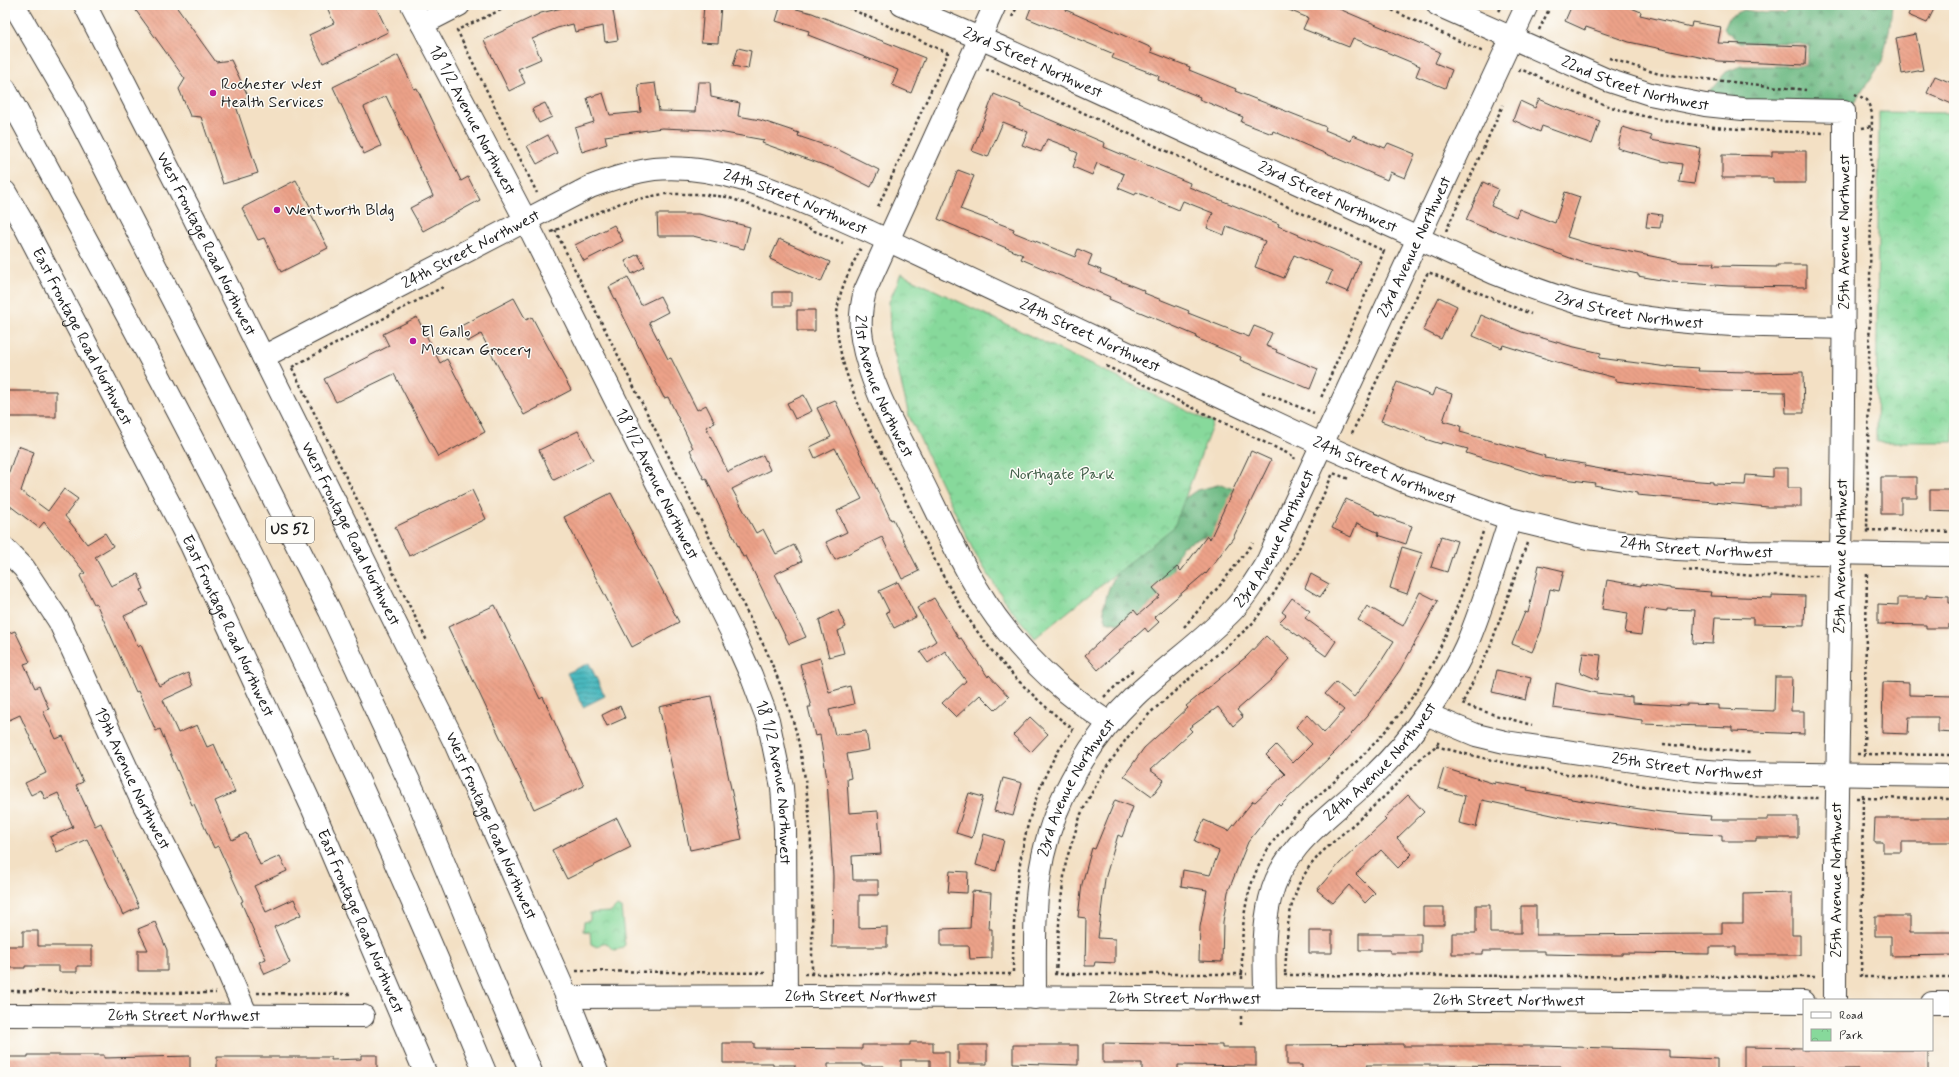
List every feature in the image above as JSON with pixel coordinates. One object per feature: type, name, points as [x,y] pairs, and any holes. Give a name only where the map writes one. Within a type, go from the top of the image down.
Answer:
[{"type":"main road","name":"US 52","points":[[14,5],[74,108],[274,499],[357,667],[421,806],[474,939],[531,1072]]},
{"type":"main road","points":[[30,5],[74,108]]},
{"type":"main road","name":"West Frontage Road Northwest","points":[[85,5],[263,357],[455,744],[566,997],[597,1072]]},
{"type":"main road","name":"18 1/2 Avenue Northwest","points":[[412,5],[530,229],[733,635],[751,675],[768,720],[778,762],[784,807],[786,996]]},
{"type":"main road","points":[[422,24],[459,5]]},
{"type":"main road","name":"23rd Street Northwest","points":[[902,5],[979,38],[1494,273],[1528,286],[1586,305],[1624,314],[1708,324],[1844,328]]},
{"type":"main road","name":"21st Avenue Northwest","points":[[995,5],[865,291],[861,308],[860,325],[868,363],[892,421],[964,566],[995,615],[1026,653],[1059,687],[1109,723]]},
{"type":"main road","name":"22nd Street Northwest","points":[[1438,5],[1607,80],[1650,94],[1705,105],[1743,109],[1846,102]]},
{"type":"main road","name":"23rd Avenue Northwest","points":[[1035,998],[1035,924],[1040,877],[1046,845],[1068,787],[1084,758],[1109,723],[1135,696],[1210,632],[1234,609],[1244,597],[1268,560],[1323,445],[1527,5]]},
{"type":"main road","name":"US 52","points":[[5,90],[212,478],[283,620],[348,758],[485,1072]]},
{"type":"main road","name":"25th Avenue Northwest","points":[[1835,999],[1836,776],[1841,553],[1846,102]]},
{"type":"main road","name":"24th Street Northwest","points":[[263,357],[530,229],[590,187],[616,177],[654,169],[682,168],[710,171],[737,178],[791,198],[887,240],[1323,445],[1404,481],[1510,519],[1588,538],[1630,544],[1726,551],[1954,555]]},
{"type":"main road","name":"East Frontage Road Northwest","points":[[5,192],[23,223],[190,545],[312,806],[425,1072]]},
{"type":"main road","name":"24th Avenue Northwest","points":[[1266,998],[1264,942],[1265,921],[1270,898],[1278,874],[1290,854],[1305,837],[1388,761],[1426,714],[1454,669],[1469,639],[1510,519]]},
{"type":"main road","name":"19th Avenue Northwest","points":[[5,549],[24,568],[59,621],[140,797],[222,958],[247,1016]]},
{"type":"main road","name":"25th Street Northwest","points":[[1426,714],[1476,735],[1521,744],[1695,770],[1735,773],[1836,776],[1954,776]]},
{"type":"main road","name":"26th Street Northwest","points":[[566,997],[786,996],[1803,1002]]},
{"type":"main road","points":[[1933,1003],[1954,1003]]},
{"type":"main road","name":"26th Street Northwest","points":[[5,1015],[363,1016]]},
{"type":"path","points":[[512,5],[457,30],[538,194]]},
{"type":"path","points":[[842,5],[948,53],[877,209]]},
{"type":"path","points":[[967,10],[970,5]]},
{"type":"path","points":[[1381,5],[1483,52]]},
{"type":"path","points":[[1500,11],[1502,5]]},
{"type":"path","points":[[1546,32],[1539,30],[1551,5]]},
{"type":"path","points":[[1604,56],[1659,74],[1808,90]]},
{"type":"path","points":[[988,69],[1384,252],[1320,400]]},
{"type":"path","points":[[1517,76],[1520,69]]},
{"type":"path","points":[[1846,102],[1855,94],[1867,100],[1872,113],[1867,530],[1954,532]]},
{"type":"path","points":[[1446,231],[1504,104]]},
{"type":"path","points":[[530,229],[623,202],[663,194],[698,194],[727,198],[772,213],[846,244]]},
{"type":"path","points":[[853,247],[860,250]]},
{"type":"path","points":[[1352,433],[1428,272],[1531,314]]},
{"type":"path","points":[[292,368],[447,285]]},
{"type":"path","points":[[1262,392],[1314,414],[1317,407]]},
{"type":"path","points":[[1291,465],[1295,457]]},
{"type":"path","points":[[1333,473],[1288,571],[1262,611],[1251,625],[1151,712],[1127,738],[1104,771],[1089,798],[1081,814],[1066,861],[1059,916],[1056,974],[1242,974],[1244,918],[1249,892],[1258,866],[1272,841],[1289,822],[1372,746],[1409,701],[1438,653],[1449,631],[1485,527]]},
{"type":"path","points":[[1180,632],[1221,584],[1257,536]]},
{"type":"path","points":[[1527,542],[1490,648],[1462,704],[1495,716],[1534,726]]},
{"type":"path","points":[[1867,574],[1864,754],[1954,755]]},
{"type":"path","points":[[1104,697],[1135,668]]},
{"type":"path","points":[[1662,744],[1753,753]]},
{"type":"path","points":[[1436,746],[1423,756],[1385,796],[1321,853],[1309,867],[1299,884],[1292,904],[1288,924],[1285,975],[1818,977]]},
{"type":"path","points":[[1954,798],[1863,798],[1861,977],[1954,977]]},
{"type":"path","points":[[573,971],[762,972]]},
{"type":"path","points":[[812,974],[1012,974]]},
{"type":"path","points":[[5,991],[350,994]]},
{"type":"green space","points":[[1792,5],[1892,5],[1890,26],[1882,62],[1854,103],[1842,110],[1714,108],[1711,90],[1726,72],[1741,66],[1806,66],[1809,46],[1796,43],[1739,42],[1724,29],[1730,16],[1744,10],[1764,13],[1785,13]]},
{"type":"green space","points":[[1879,112],[1954,113],[1954,442],[1876,442]]},
{"type":"green space","name":"Northgate Park","points":[[901,274],[1213,423],[1174,527],[1035,638],[1009,607],[975,554],[909,416],[890,336],[889,302]]},
{"type":"green space","points":[[1222,484],[1242,493],[1225,536],[1200,538],[1181,547],[1174,563],[1171,584],[1140,621],[1119,624],[1106,621],[1103,608],[1109,588],[1122,561],[1171,508],[1197,490]]},
{"type":"green space","points":[[617,906],[621,908],[625,945],[620,949],[613,950],[607,944],[602,943],[597,947],[591,944],[590,932],[583,931],[584,922],[590,920],[590,913],[611,912]]},
{"type":"water","points":[[589,663],[605,696],[583,707],[567,673]]},
{"type":"building","name":"Rochester West Health Services","points":[[132,5],[175,5],[216,62],[231,60],[248,96],[236,106],[258,173],[223,184],[201,117],[190,116],[179,89],[185,79]]},
{"type":"building","points":[[326,5],[375,5],[388,32],[323,63],[309,35],[334,23]]},
{"type":"building","points":[[574,5],[612,5],[618,40],[605,42],[603,26],[575,32],[573,24],[557,28],[532,39],[541,59],[518,69],[525,83],[509,91],[484,40],[541,13]]},
{"type":"building","points":[[704,5],[721,5],[718,43],[701,42]]},
{"type":"building","points":[[781,5],[812,13],[925,58],[911,93],[892,85],[898,70],[808,35],[809,31],[776,21]]},
{"type":"building","points":[[1032,5],[1068,5],[1066,10],[1152,48],[1151,52],[1190,67],[1189,70],[1236,89],[1235,91],[1326,127],[1325,130],[1351,141],[1353,135],[1385,148],[1388,143],[1415,154],[1405,178],[1390,172],[1387,180],[1273,131],[1272,134],[1241,122],[1243,117],[1158,80],[1159,76],[1112,58],[1114,54],[1027,18]]},
{"type":"building","points":[[1277,5],[1330,5],[1440,52],[1435,63],[1452,70],[1445,88],[1416,76],[1420,66],[1353,38],[1349,47],[1303,29],[1308,18]]},
{"type":"building","points":[[1572,5],[1624,5],[1641,12],[1640,15],[1691,27],[1692,22],[1721,27],[1718,43],[1806,46],[1805,65],[1718,61],[1629,42],[1586,27],[1585,30],[1565,21]]},
{"type":"building","points":[[1912,5],[1936,5],[1927,23],[1908,15]]},
{"type":"building","points":[[1916,34],[1923,70],[1902,74],[1896,38]]},
{"type":"building","points":[[738,48],[751,51],[748,69],[733,66]]},
{"type":"building","points":[[398,55],[414,89],[417,88],[461,181],[468,177],[480,200],[423,231],[410,208],[433,196],[386,96],[364,107],[381,146],[364,154],[333,87]]},
{"type":"building","points":[[1935,76],[1954,84],[1954,105],[1927,93]]},
{"type":"building","points":[[698,82],[710,82],[711,97],[740,103],[738,116],[760,120],[799,133],[798,136],[839,150],[879,170],[871,187],[835,169],[762,143],[764,140],[708,130],[662,128],[605,136],[607,144],[582,152],[575,128],[594,122],[587,98],[603,93],[610,115],[641,112],[638,85],[655,83],[659,111],[695,112]]},
{"type":"building","points":[[994,94],[1021,105],[1020,107],[1105,143],[1104,147],[1190,183],[1189,187],[1279,224],[1278,226],[1360,261],[1348,292],[1327,283],[1332,271],[1294,255],[1284,278],[1255,267],[1265,241],[1227,226],[1224,235],[1207,228],[1213,213],[1183,201],[1179,210],[1136,192],[1135,195],[1118,188],[1124,174],[1097,163],[1092,175],[1073,167],[1078,153],[1071,150],[1071,148],[1047,139],[1041,152],[1022,145],[1028,132],[1003,122],[988,157],[972,151]]},
{"type":"building","points":[[1539,99],[1567,111],[1568,110],[1600,121],[1592,144],[1542,126],[1540,132],[1513,120],[1520,101],[1535,108]]},
{"type":"building","points":[[545,103],[552,117],[539,123],[532,109]]},
{"type":"building","points":[[1623,127],[1652,136],[1650,140],[1700,148],[1694,184],[1679,182],[1682,164],[1662,161],[1617,148]]},
{"type":"building","points":[[548,135],[557,153],[537,164],[527,146]]},
{"type":"building","points":[[1772,151],[1806,151],[1806,183],[1773,183],[1773,178],[1722,178],[1722,155],[1772,156]]},
{"type":"building","points":[[958,170],[974,176],[960,209],[1014,229],[1013,232],[1075,257],[1078,249],[1092,255],[1088,265],[1101,270],[1100,273],[1189,311],[1188,313],[1249,337],[1254,326],[1272,333],[1266,346],[1277,350],[1276,352],[1318,369],[1310,389],[1240,360],[1241,357],[1196,338],[1197,336],[1109,299],[1110,297],[1021,259],[1023,255],[938,219]]},
{"type":"building","points":[[296,180],[313,212],[310,213],[328,248],[281,272],[264,238],[258,240],[242,208]]},
{"type":"building","points":[[1483,182],[1498,189],[1491,206],[1516,217],[1519,209],[1555,223],[1565,192],[1580,197],[1567,237],[1590,244],[1681,262],[1714,263],[1713,266],[1777,267],[1777,265],[1806,265],[1806,287],[1729,286],[1672,282],[1638,276],[1638,274],[1584,263],[1496,231],[1495,232],[1466,220]]},
{"type":"building","points":[[1648,213],[1662,215],[1660,228],[1646,227]]},
{"type":"building","points":[[657,214],[699,214],[750,227],[744,249],[693,236],[658,236]]},
{"type":"building","points":[[614,225],[623,241],[584,261],[575,245]]},
{"type":"building","points":[[779,239],[830,262],[821,282],[770,259]]},
{"type":"building","points":[[638,254],[645,267],[632,274],[625,261]]},
{"type":"building","points":[[628,277],[641,305],[660,296],[668,312],[649,322],[668,359],[671,358],[697,410],[706,405],[715,423],[706,427],[728,472],[763,455],[770,470],[732,489],[756,533],[763,529],[776,554],[794,545],[802,561],[775,574],[806,637],[789,644],[746,556],[743,557],[706,478],[704,479],[690,450],[693,448],[668,397],[664,398],[609,287]]},
{"type":"building","points":[[773,292],[791,292],[791,306],[773,306]]},
{"type":"building","points":[[1439,297],[1457,306],[1441,339],[1423,330]]},
{"type":"building","points":[[514,298],[526,320],[532,317],[571,390],[524,415],[481,334],[467,342],[459,327]]},
{"type":"building","points":[[797,310],[815,310],[815,331],[797,331]]},
{"type":"building","points":[[1481,315],[1522,332],[1601,353],[1599,358],[1668,367],[1699,368],[1698,371],[1751,373],[1803,372],[1804,413],[1786,413],[1785,392],[1722,391],[1616,381],[1616,378],[1566,365],[1503,345],[1502,348],[1473,336]]},
{"type":"building","points":[[417,317],[440,363],[447,359],[485,432],[438,457],[394,374],[336,402],[324,379],[389,346],[383,334]]},
{"type":"building","points":[[1397,382],[1432,396],[1435,388],[1452,394],[1443,421],[1461,426],[1460,432],[1545,456],[1544,458],[1585,464],[1584,466],[1618,472],[1673,479],[1713,482],[1713,484],[1745,485],[1746,475],[1773,477],[1773,468],[1788,468],[1788,488],[1801,488],[1801,507],[1768,507],[1637,495],[1637,493],[1594,485],[1595,483],[1542,476],[1466,453],[1468,449],[1442,442],[1441,444],[1425,439],[1426,438],[1381,421]]},
{"type":"building","points":[[5,391],[56,391],[56,417],[5,417]]},
{"type":"building","points":[[804,395],[812,411],[795,419],[787,403]]},
{"type":"building","points":[[835,400],[891,520],[893,519],[919,571],[902,579],[882,537],[835,560],[826,542],[847,532],[837,511],[862,499],[835,448],[815,458],[810,447],[831,437],[817,408]]},
{"type":"building","points":[[578,431],[593,460],[554,480],[539,450]]},
{"type":"building","points":[[18,446],[34,452],[21,491],[48,511],[64,489],[78,499],[65,516],[87,544],[105,533],[113,546],[95,557],[111,586],[138,574],[144,589],[141,590],[148,605],[124,616],[138,647],[141,645],[159,686],[188,673],[193,686],[163,700],[178,733],[197,725],[207,747],[214,744],[235,792],[215,801],[232,840],[246,833],[260,865],[280,856],[287,871],[254,886],[266,912],[294,899],[301,915],[274,927],[290,963],[265,974],[259,962],[266,959],[241,902],[243,901],[218,846],[214,848],[194,804],[192,805],[160,729],[156,731],[138,691],[136,692],[96,603],[94,604],[80,576],[85,573],[44,522],[39,528],[5,502],[5,483]]},
{"type":"building","points":[[1251,451],[1271,460],[1233,538],[1206,574],[1205,573],[1154,617],[1159,622],[1148,632],[1145,628],[1098,670],[1085,655],[1134,610],[1138,615],[1160,596],[1153,588],[1177,567],[1181,571],[1207,536],[1210,539]]},
{"type":"building","points":[[1881,477],[1917,477],[1917,498],[1901,498],[1901,514],[1881,514]]},
{"type":"building","points":[[472,490],[486,519],[409,556],[395,527]]},
{"type":"building","points":[[1930,490],[1954,490],[1954,512],[1930,511]]},
{"type":"building","points":[[611,493],[679,622],[632,647],[564,517]]},
{"type":"building","points":[[1346,499],[1375,512],[1374,513],[1412,526],[1406,544],[1378,535],[1379,533],[1357,523],[1351,537],[1332,528]]},
{"type":"building","points":[[1441,536],[1457,541],[1447,572],[1431,567]]},
{"type":"building","points":[[1402,547],[1422,553],[1407,594],[1390,588]]},
{"type":"building","points":[[1539,565],[1564,571],[1559,591],[1550,589],[1541,631],[1532,652],[1512,644],[1525,612],[1528,613]]},
{"type":"building","points":[[1311,574],[1329,584],[1320,597],[1305,588]]},
{"type":"building","points":[[1607,580],[1641,586],[1641,584],[1670,589],[1711,592],[1710,596],[1772,598],[1772,595],[1805,596],[1804,625],[1753,624],[1753,618],[1715,617],[1713,644],[1693,643],[1695,610],[1667,609],[1667,611],[1645,608],[1641,635],[1625,633],[1628,613],[1602,609]]},
{"type":"building","points":[[898,582],[916,617],[894,628],[886,612],[889,611],[879,591]]},
{"type":"building","points":[[1420,592],[1438,601],[1400,670],[1368,715],[1336,751],[1280,806],[1278,804],[1248,842],[1228,892],[1223,922],[1222,962],[1199,961],[1200,927],[1207,890],[1181,886],[1183,870],[1210,875],[1219,851],[1195,841],[1204,820],[1229,831],[1253,801],[1255,802],[1285,774],[1266,755],[1276,745],[1293,763],[1312,744],[1296,727],[1307,715],[1324,733],[1344,710],[1325,694],[1336,682],[1354,697],[1380,663],[1394,641],[1358,620],[1367,606],[1403,626]]},
{"type":"building","points":[[1926,595],[1949,596],[1949,603],[1954,603],[1954,625],[1948,625],[1948,628],[1926,628],[1926,625],[1878,624],[1878,604],[1898,605],[1898,598],[1926,598]]},
{"type":"building","points":[[934,598],[959,639],[961,638],[988,677],[989,675],[1009,697],[995,710],[980,695],[956,717],[942,703],[966,681],[945,651],[928,663],[920,652],[936,641],[917,608]]},
{"type":"building","points":[[1292,598],[1310,611],[1305,618],[1336,641],[1326,656],[1279,622],[1286,615],[1282,612]]},
{"type":"building","points":[[495,605],[540,699],[543,697],[584,786],[534,809],[448,627]]},
{"type":"building","points":[[838,610],[846,627],[838,631],[844,653],[829,657],[819,620]]},
{"type":"building","points":[[15,631],[30,662],[24,664],[35,688],[39,686],[49,709],[43,711],[56,739],[63,736],[83,782],[76,785],[95,826],[101,823],[139,907],[123,915],[87,839],[57,852],[50,837],[73,827],[58,793],[45,799],[41,790],[31,795],[25,783],[46,773],[20,715],[9,720],[5,711],[5,635]]},
{"type":"building","points":[[1266,636],[1290,659],[1271,680],[1237,710],[1243,717],[1233,726],[1218,707],[1189,728],[1192,731],[1150,770],[1164,780],[1152,796],[1124,776],[1144,748],[1188,708],[1186,706],[1246,657]]},
{"type":"building","points":[[1583,653],[1601,655],[1598,680],[1580,672]]},
{"type":"building","points":[[820,658],[829,692],[850,686],[854,704],[829,710],[835,735],[866,731],[869,750],[847,754],[851,778],[847,779],[849,813],[878,811],[881,854],[852,856],[853,880],[878,880],[878,895],[859,895],[859,928],[887,927],[887,947],[832,947],[833,876],[827,779],[820,735],[815,736],[808,707],[811,707],[800,664]]},
{"type":"building","points":[[1497,670],[1531,678],[1526,700],[1492,692]]},
{"type":"building","points":[[1775,677],[1792,677],[1791,711],[1804,711],[1804,734],[1732,731],[1732,727],[1642,724],[1642,720],[1553,708],[1556,683],[1596,693],[1632,697],[1632,703],[1687,706],[1687,704],[1719,705],[1719,709],[1774,711]]},
{"type":"building","points":[[1883,682],[1909,683],[1909,695],[1954,696],[1954,733],[1938,732],[1938,717],[1909,717],[1908,734],[1882,733]]},
{"type":"building","points":[[711,696],[742,839],[690,850],[659,707]]},
{"type":"building","points":[[620,706],[625,718],[607,726],[602,715]]},
{"type":"building","points":[[1030,717],[1048,734],[1031,752],[1013,735]]},
{"type":"building","points":[[1444,768],[1495,784],[1495,782],[1528,788],[1527,790],[1571,799],[1661,812],[1711,816],[1710,820],[1768,820],[1768,817],[1798,817],[1798,838],[1756,838],[1756,841],[1722,841],[1722,835],[1679,833],[1566,818],[1482,800],[1476,827],[1459,823],[1465,796],[1438,788]]},
{"type":"building","points":[[1003,778],[1022,783],[1013,816],[994,811]]},
{"type":"building","points":[[969,793],[983,797],[972,838],[956,833]]},
{"type":"building","points":[[1408,795],[1424,812],[1397,838],[1412,854],[1398,868],[1381,850],[1356,874],[1375,893],[1365,903],[1349,885],[1333,903],[1317,890],[1340,863],[1386,820],[1384,818]]},
{"type":"building","points":[[1115,800],[1133,807],[1122,837],[1118,835],[1105,879],[1098,938],[1115,939],[1115,963],[1095,962],[1094,966],[1085,966],[1086,918],[1078,917],[1082,884],[1092,848],[1095,849]]},
{"type":"building","points":[[617,818],[631,847],[567,879],[552,850]]},
{"type":"building","points":[[1875,818],[1954,818],[1954,842],[1901,842],[1901,852],[1883,852],[1883,842],[1874,842]]},
{"type":"building","points":[[984,834],[1004,840],[996,871],[976,865]]},
{"type":"building","points":[[950,871],[968,872],[967,893],[948,892]]},
{"type":"building","points":[[972,891],[991,893],[989,929],[992,929],[992,958],[970,959],[969,946],[941,946],[941,929],[970,928]]},
{"type":"building","points":[[1792,893],[1792,935],[1800,935],[1800,955],[1736,955],[1736,947],[1710,947],[1710,954],[1622,953],[1622,955],[1590,955],[1545,954],[1545,951],[1483,951],[1483,954],[1452,954],[1452,933],[1476,933],[1476,905],[1490,905],[1490,933],[1521,933],[1521,906],[1536,906],[1536,935],[1722,934],[1722,923],[1743,923],[1743,894]]},
{"type":"building","points":[[1423,907],[1444,907],[1444,925],[1423,925]]},
{"type":"building","points":[[1875,916],[1910,916],[1910,932],[1954,932],[1954,955],[1891,956],[1891,936],[1875,936]]},
{"type":"building","points":[[155,922],[167,950],[167,971],[138,971],[138,950],[148,950],[138,929]]},
{"type":"building","points":[[23,931],[38,931],[38,946],[92,946],[92,966],[77,966],[77,972],[59,972],[59,966],[25,966],[25,968],[5,968],[5,946],[23,946]]},
{"type":"building","points":[[1309,931],[1332,931],[1332,953],[1309,953]]},
{"type":"building","points":[[1359,934],[1421,934],[1421,953],[1390,953],[1390,950],[1359,950]]},
{"type":"building","points":[[910,1042],[933,1042],[933,1052],[949,1052],[949,1072],[930,1072],[930,1060],[901,1060],[901,1069],[884,1069],[884,1066],[862,1066],[862,1064],[828,1064],[828,1072],[795,1072],[795,1065],[773,1065],[773,1063],[723,1063],[723,1043],[754,1043],[754,1048],[862,1049],[862,1045],[910,1045]]},
{"type":"building","points":[[1103,1043],[1222,1045],[1222,1048],[1256,1048],[1256,1066],[1178,1065],[1178,1071],[1142,1071],[1142,1063],[1103,1063]]},
{"type":"building","points":[[1403,1044],[1403,1046],[1543,1046],[1669,1050],[1669,1057],[1717,1059],[1717,1072],[1561,1072],[1561,1066],[1367,1065],[1367,1072],[1302,1072],[1302,1065],[1287,1065],[1287,1045]]},
{"type":"building","points":[[958,1045],[987,1045],[987,1064],[958,1064]]},
{"type":"building","points":[[1013,1045],[1078,1045],[1078,1065],[1013,1063]]},
{"type":"building","points":[[1744,1047],[1803,1048],[1803,1051],[1928,1051],[1928,1072],[1859,1072],[1859,1069],[1829,1069],[1829,1072],[1811,1072],[1811,1068],[1762,1067],[1762,1072],[1744,1072]]},
{"type":"building","points":[[28,1055],[104,1055],[104,1058],[190,1056],[190,1072],[5,1072],[5,1057],[28,1057]]},
{"type":"building","points":[[361,1055],[377,1055],[377,1072],[217,1072],[217,1057],[331,1057],[331,1060],[361,1059]]},
{"type":"place","name":"Rochester West Health Services","points":[[213,93]]},
{"type":"place","name":"Wentworth Bldg","points":[[277,210]]},
{"type":"place","name":"El Gallo Mexican Grocery","points":[[413,341]]}]
